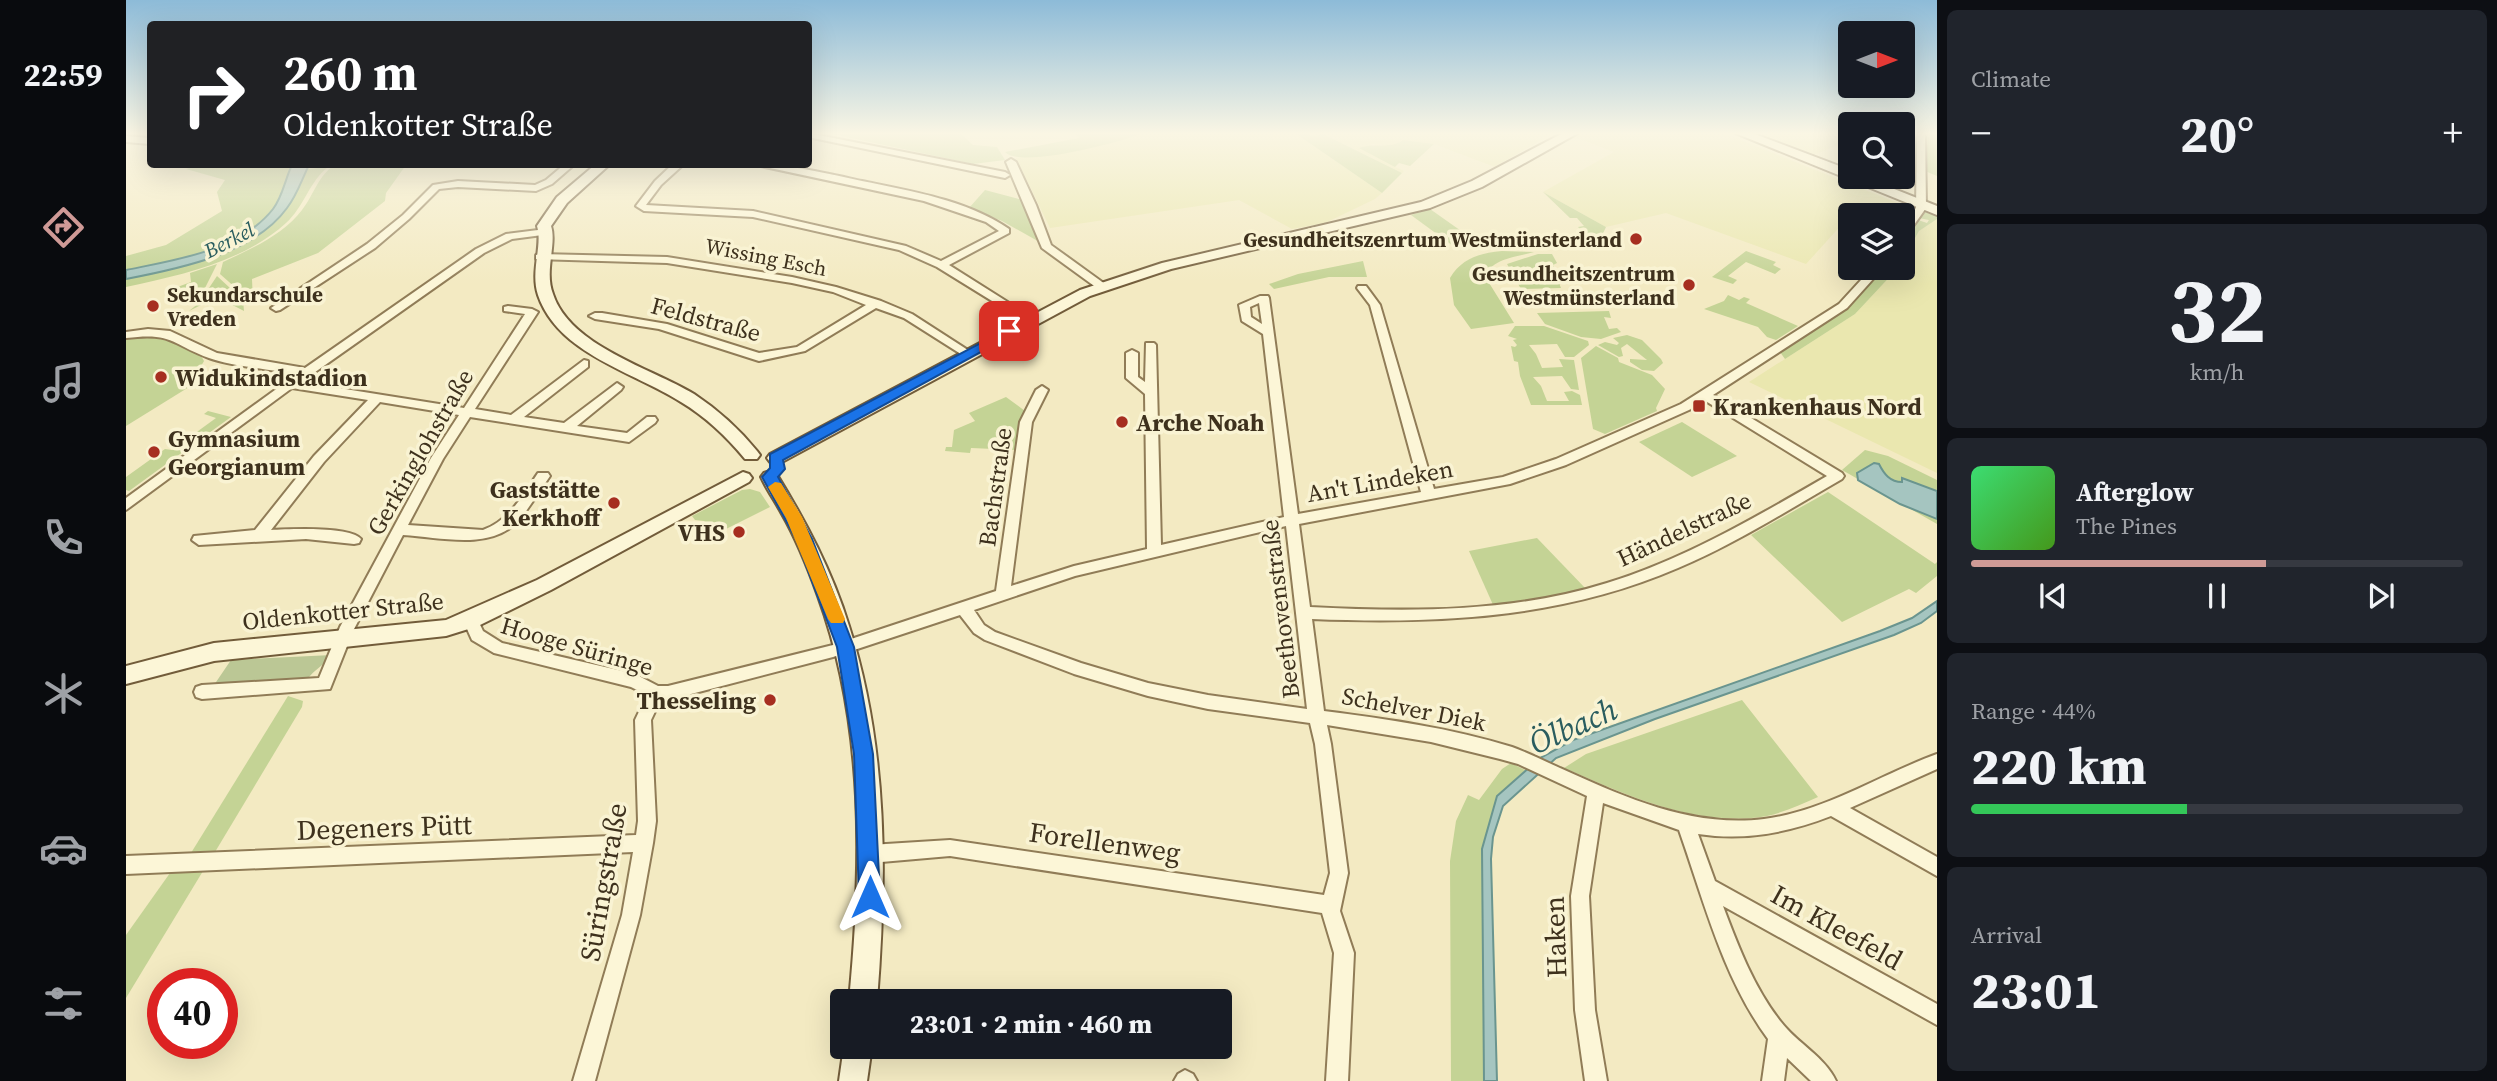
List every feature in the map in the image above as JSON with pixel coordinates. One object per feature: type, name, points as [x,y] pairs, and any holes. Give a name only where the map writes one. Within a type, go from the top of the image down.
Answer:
[{"type":"street","points":[[276,308],[371,246],[407,217],[436,187],[458,184],[536,188],[546,183]]},
{"type":"street","points":[[588,183],[546,232],[540,257],[540,281],[544,297],[570,331],[595,349],[696,403],[731,432],[751,455]]},
{"type":"street","points":[[657,183],[641,206],[650,211],[753,214],[902,248],[941,265],[1030,320]]},
{"type":"street","points":[[850,183],[936,201],[986,218],[1005,230],[1001,235],[941,265]]},
{"type":"street","points":[[1022,183],[1046,246],[1101,286]]},
{"type":"street","points":[[864,989],[870,854],[863,754],[846,647],[773,467],[765,454],[751,455],[739,466],[743,478],[753,481],[773,467],[968,354],[1101,286],[1237,248],[1425,205],[1478,183]]},
{"type":"street","points":[[1915,216],[1921,208],[1922,183]]},
{"type":"street","points":[[1884,189],[1937,211]]},
{"type":"street","points":[[126,505],[290,384],[495,242],[510,236],[546,232]]},
{"type":"street","name":"Wissing Esch","points":[[540,257],[615,257],[708,265],[803,282],[877,303],[908,316],[968,354]]},
{"type":"street","name":"An't Lindeken","points":[[846,647],[1074,571],[1292,520],[1505,481],[1561,462],[1667,416],[1704,395],[1843,306],[1867,280]]},
{"type":"street","points":[[1362,288],[1375,305],[1429,495]]},
{"type":"street","name":"Feldstraße","points":[[595,316],[615,316],[666,327],[759,357],[801,349],[877,303]]},
{"type":"street","name":"Gerkinglohstraße","points":[[202,692],[324,684],[345,631],[437,458],[532,312],[508,309]]},
{"type":"street","points":[[126,335],[162,332],[191,342],[214,356],[308,372]]},
{"type":"street","name":"Beethovenstraße","points":[[1268,332],[1316,715],[1323,744],[1339,873],[1338,888],[1331,905]]},
{"type":"street","points":[[1150,345],[1154,552]]},
{"type":"street","points":[[1132,353],[1132,378],[1150,392]]},
{"type":"street","points":[[514,419],[584,364]]},
{"type":"street","points":[[290,384],[629,438],[651,420]]},
{"type":"street","points":[[566,428],[617,387]]},
{"type":"street","name":"Bachstraße","points":[[1003,593],[1026,422],[1042,390]]},
{"type":"street","name":"Händelstraße","points":[[1304,613],[1380,617],[1459,615],[1524,609],[1588,594],[1649,574],[1733,536],[1837,476],[1704,395]]},
{"type":"street","points":[[259,535],[319,459],[377,398]]},
{"type":"street","points":[[400,530],[483,535],[497,532],[508,524],[543,477]]},
{"type":"street","name":"Oldenkotter Straße","points":[[126,675],[214,652],[425,631],[471,620],[544,585],[743,478]]},
{"type":"street","points":[[199,540],[306,534],[354,539]]},
{"type":"street","name":"Schelver Diek","points":[[963,607],[979,629],[990,636],[1120,682],[1190,698],[1402,727],[1526,760],[1657,816],[1686,824],[1720,829],[1765,827],[1831,807],[1937,761]]},
{"type":"street","name":"Hooge Süringe","points":[[471,620],[474,632],[482,642],[499,649],[635,681],[656,692],[668,693],[846,647]]},
{"type":"street","name":"Süringstraße","points":[[584,1081],[631,915],[647,821],[643,720],[656,692]]},
{"type":"street","name":"Haken","points":[[1596,791],[1580,896],[1586,1010],[1596,1081]]},
{"type":"street","points":[[1831,807],[1937,867]]},
{"type":"street","points":[[1686,824],[1756,1003],[1779,1037],[1825,1081]]},
{"type":"street","name":"Degeners Pütt","points":[[126,865],[644,843]]},
{"type":"street","name":"Forellenweg","points":[[870,854],[950,848],[1331,905]]},
{"type":"street","name":"Im Kleefeld","points":[[1710,888],[1937,1015]]},
{"type":"street","points":[[1331,905],[1333,922],[1342,938],[1344,953],[1337,1081]]},
{"type":"street","points":[[1773,1081],[1779,1037]]},
{"type":"street","points":[[853,1081],[856,1059]]},
{"type":"shaded area","points":[[1028,183],[1368,183],[1382,193],[1325,223],[1292,229],[1239,200],[1050,228]]},
{"type":"shaded area","points":[[1558,183],[1838,183],[1838,189],[1863,189],[1898,203],[1838,203],[1838,229],[1806,264],[1666,213],[1606,227],[1543,192]]},
{"type":"shaded area","points":[[1937,219],[1937,473],[1749,382],[1855,314],[1887,280],[1915,280],[1915,238],[1919,231]]},
{"type":"green space","points":[[223,183],[285,183],[273,209],[243,235],[206,252],[126,270],[126,256],[166,245],[222,211],[217,192]]},
{"type":"green space","points":[[300,183],[314,183],[292,217],[251,248],[189,272],[126,287],[126,279],[166,270],[232,247],[270,225],[284,212]]},
{"type":"green space","points":[[318,183],[393,183],[386,193],[385,201],[318,253],[252,279],[253,304],[248,305],[246,297],[220,274],[223,262],[286,227],[310,198]]},
{"type":"green space","points":[[1368,183],[1392,183],[1382,193]]},
{"type":"green space","points":[[985,190],[1026,201],[1043,244],[1002,221],[969,208]]},
{"type":"green space","points":[[1543,192],[1606,227],[1597,246],[1583,240],[1589,239],[1578,227],[1584,226],[1577,218],[1570,218]]},
{"type":"green space","points":[[1430,209],[1481,245],[1456,248],[1411,215]]},
{"type":"green space","points":[[1924,212],[1937,216],[1937,219],[1919,231],[1915,238],[1915,224],[1918,220],[1927,223],[1929,220],[1919,218]]},
{"type":"green space","points":[[1746,251],[1776,262],[1773,265],[1781,269],[1775,274],[1746,262],[1728,276],[1737,280],[1733,284],[1712,277]]},
{"type":"green space","points":[[1534,252],[1498,263],[1488,272],[1486,278],[1514,323],[1471,329],[1454,305],[1450,278],[1466,261],[1486,253]]},
{"type":"green space","points":[[1538,254],[1552,254],[1557,263],[1553,265],[1559,278],[1571,280],[1573,283],[1559,283],[1561,288],[1521,289],[1507,264]]},
{"type":"green space","points":[[1363,261],[1367,277],[1329,277],[1274,289],[1269,284],[1298,274]]},
{"type":"green space","points":[[217,264],[199,300],[192,300],[172,289],[191,282],[190,273]]},
{"type":"green space","points":[[217,276],[243,300],[244,311],[217,297],[189,311],[199,303]]},
{"type":"green space","points":[[1873,280],[1887,280],[1855,314],[1785,359],[1780,352],[1842,313]]},
{"type":"green space","points":[[1728,295],[1739,300],[1744,297],[1750,299],[1746,303],[1798,326],[1776,340],[1767,337],[1758,327],[1704,309],[1724,301]]},
{"type":"green space","points":[[1609,311],[1611,318],[1604,317],[1609,329],[1617,328],[1621,332],[1601,339],[1581,337],[1545,324],[1537,313]]},
{"type":"green space","points":[[1515,326],[1544,326],[1588,341],[1589,345],[1574,357],[1565,357],[1557,344],[1529,345],[1542,368],[1563,367],[1559,359],[1574,360],[1579,390],[1571,389],[1562,376],[1533,377],[1541,386],[1547,401],[1569,401],[1564,392],[1572,391],[1580,395],[1582,405],[1531,405],[1520,376],[1518,362],[1514,361],[1511,346],[1517,345],[1513,340],[1517,339],[1508,336]]},
{"type":"green space","name":"Widukindstadion","points":[[142,334],[185,344],[200,354],[204,361],[189,387],[126,426],[126,338]]},
{"type":"green space","points":[[1627,335],[1642,340],[1663,363],[1654,371],[1642,370],[1630,362],[1630,359],[1647,360],[1627,344],[1621,348],[1623,356],[1619,357],[1598,345],[1605,342],[1617,345],[1619,343],[1613,338]]},
{"type":"green space","points":[[1596,346],[1618,358],[1619,362],[1652,375],[1665,389],[1657,411],[1605,434],[1593,429],[1581,358]]},
{"type":"green space","points":[[1006,397],[1025,411],[1017,450],[971,448],[970,453],[945,451],[946,447],[952,447],[954,430],[975,421],[969,413]]},
{"type":"green space","points":[[208,411],[231,417],[129,491],[126,490],[126,477],[165,449],[172,450],[216,418],[204,414]]},
{"type":"green space","points":[[1682,422],[1737,456],[1692,477],[1639,442]]},
{"type":"green space","points":[[1865,450],[1888,456],[1937,480],[1937,524],[1842,470]]},
{"type":"green space","points":[[742,490],[760,492],[770,507],[716,534],[704,521],[695,520],[692,516]]},
{"type":"green space","points":[[1828,492],[1935,564],[1937,562],[1937,576],[1916,593],[1909,589],[1842,622],[1751,535]]},
{"type":"green space","points":[[1537,538],[1587,590],[1494,607],[1469,551]]},
{"type":"green space","points":[[332,655],[307,680],[212,688],[231,660]]},
{"type":"green space","points":[[288,696],[303,701],[302,707],[215,852],[191,853]]},
{"type":"green space","points":[[1742,700],[1818,797],[1767,816],[1714,817],[1662,807],[1564,768],[1586,754]]},
{"type":"green space","points":[[1511,763],[1525,770],[1497,796],[1482,849],[1484,1081],[1451,1081],[1450,861],[1456,821],[1468,795],[1479,800],[1502,769]]},
{"type":"green space","points":[[203,871],[126,998],[126,935],[170,873]]},
{"type":"water","points":[[285,183],[301,183],[287,208],[273,224],[235,248],[191,264],[126,279],[126,270],[206,251],[243,235],[273,209]]},
{"type":"water","points":[[1874,463],[1879,464],[1885,474],[1894,481],[1902,482],[1902,478],[1937,491],[1937,519],[1900,504],[1858,480],[1857,473]]},
{"type":"water","points":[[1937,601],[1937,611],[1921,623],[1894,635],[1655,719],[1556,758],[1503,806],[1493,837],[1491,859],[1497,1081],[1484,1081],[1482,849],[1497,796],[1540,758],[1573,740],[1880,631],[1912,618]]},
{"type":"slow traffic","points":[[775,487],[794,517],[837,619]]},
{"type":"place","name":"Gesundheitszenrtum Westmünsterland","points":[[1636,239]]},
{"type":"place","name":"Gesundheitszentrum Westmünsterland","points":[[1689,285]]},
{"type":"place","name":"Sekundarschule Vreden","points":[[153,306]]},
{"type":"place","name":"Widukindstadion","points":[[161,377]]},
{"type":"place","name":"Krankenhaus Nord","points":[[1699,406]]},
{"type":"place","name":"Arche Noah","points":[[1122,422]]},
{"type":"place","name":"Gymnasium Georgianum","points":[[154,452]]},
{"type":"place","name":"Gaststätte Kerkhoff","points":[[614,503]]},
{"type":"place","name":"VHS","points":[[739,532]]},
{"type":"place","name":"Thesseling","points":[[770,700]]},
{"type":"route","points":[[870,897],[870,854],[863,754],[846,647],[830,600],[804,539],[770,477],[777,469],[776,458],[1009,331]]},
{"type":"water label","name":"Berkel","points":[[229,240]]},
{"type":"water label","name":"Ölbach","points":[[1573,726]]}]
